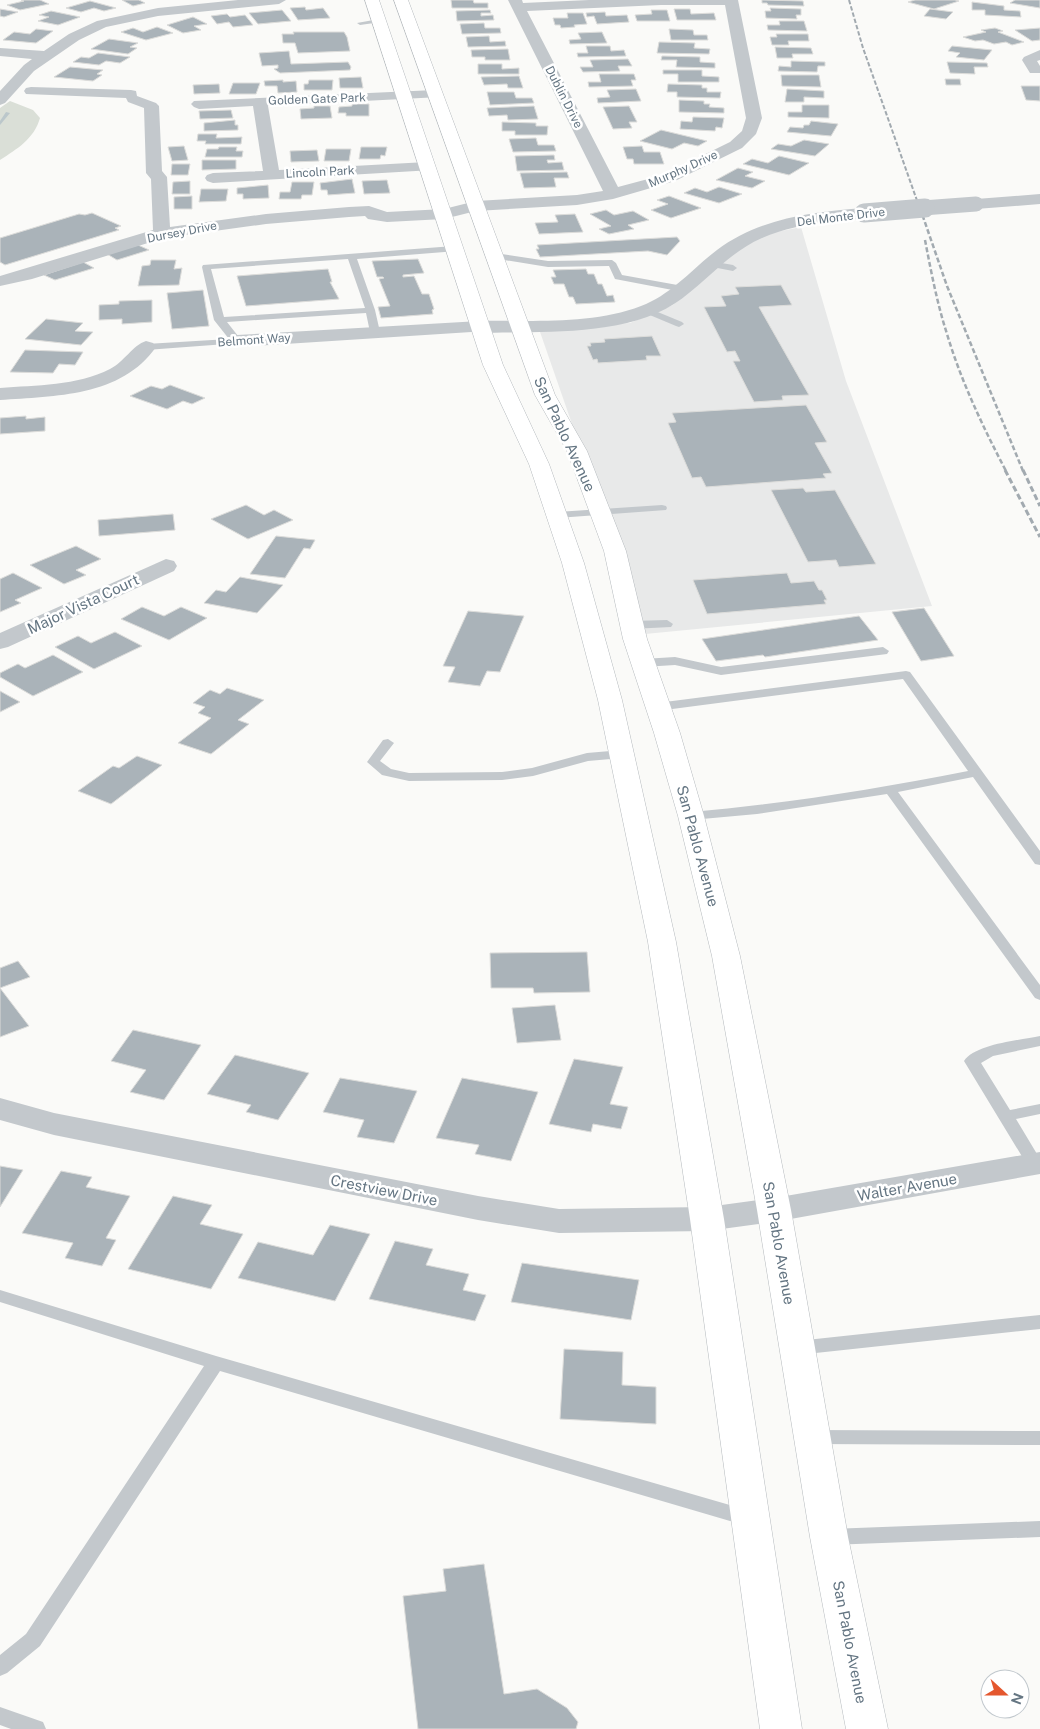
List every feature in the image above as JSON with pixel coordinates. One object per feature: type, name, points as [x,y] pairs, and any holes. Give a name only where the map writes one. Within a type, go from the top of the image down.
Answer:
[{"type":"main road","points":[[372,0],[480,327],[504,391],[539,464],[597,648],[622,754],[662,942],[707,1219],[781,1729]]},
{"type":"main road","name":"San Pablo Avenue","points":[[401,0],[545,395],[577,451],[620,568],[631,625],[691,816],[726,956],[774,1210],[829,1537],[867,1729]]},
{"type":"street","points":[[0,100],[11,90],[25,71],[83,32],[124,18],[158,12],[278,0]]},
{"type":"street","points":[[517,4],[731,1]]},
{"type":"street","name":"Murphy Drive","points":[[476,206],[577,200],[641,188],[677,174],[736,145],[751,132],[754,118],[731,1]]},
{"type":"street","name":"Dublin Drive","points":[[517,4],[613,194]]},
{"type":"street","points":[[0,52],[46,56]]},
{"type":"street","points":[[1035,70],[1029,60],[1040,54]]},
{"type":"street","points":[[31,91],[132,97],[151,106],[154,173],[158,177],[162,234]]},
{"type":"street","points":[[132,97],[140,93],[150,94],[162,104],[165,173],[158,177]]},
{"type":"street","name":"Golden Gate Park","points":[[199,104],[435,94]]},
{"type":"street","points":[[260,102],[272,175]]},
{"type":"street","name":"Lincoln Park","points":[[212,178],[427,167]]},
{"type":"street","name":"Del Monte Drive","points":[[520,325],[607,320],[648,311],[667,301],[683,289],[733,246],[770,229],[820,218],[864,213],[1040,199]]},
{"type":"street","name":"Dursey Drive","points":[[0,281],[26,276],[162,234],[266,219],[369,211],[374,215],[386,217],[441,207],[476,206]]},
{"type":"street","name":"Belmont Way","points":[[237,341],[520,325]]},
{"type":"street","name":"Belmont Way","points":[[0,394],[65,388],[97,381],[130,365],[146,347]]},
{"type":"street","name":"Major Vista Court","points":[[0,642],[166,566]]},
{"type":"street","name":"Crestview Drive","points":[[0,1109],[54,1124],[531,1218],[588,1222],[707,1219],[774,1210]]},
{"type":"street","name":"Walter Avenue","points":[[774,1210],[1037,1164]]},
{"type":"lane","points":[[360,22],[379,21]]},
{"type":"lane","points":[[237,341],[227,332],[219,320],[206,267],[454,249]]},
{"type":"lane","points":[[495,256],[548,264],[612,263],[618,277],[683,289]]},
{"type":"lane","points":[[352,257],[370,310],[375,332]]},
{"type":"lane","points":[[710,264],[733,268]]},
{"type":"lane","points":[[219,320],[370,310]]},
{"type":"lane","points":[[648,311],[678,324]]},
{"type":"lane","name":"Belmont Way","points":[[146,347],[237,341]]},
{"type":"lane","points":[[556,514],[662,508]]},
{"type":"lane","points":[[631,625],[667,624]]},
{"type":"lane","points":[[643,663],[675,662],[721,671],[883,651]]},
{"type":"lane","points":[[657,707],[906,676],[1040,861]]},
{"type":"lane","points":[[388,743],[373,762],[387,772],[409,777],[514,775],[587,757],[622,754]]},
{"type":"lane","points":[[691,816],[757,810],[890,790],[976,773]]},
{"type":"lane","points":[[890,790],[1040,996]]},
{"type":"lane","points":[[1037,1164],[972,1061],[988,1052],[1040,1041]]},
{"type":"lane","points":[[1005,1116],[1040,1109]]},
{"type":"lane","points":[[0,1296],[216,1362],[750,1519]]},
{"type":"lane","points":[[797,1348],[1040,1322]]},
{"type":"lane","points":[[0,1667],[33,1640],[216,1362]]},
{"type":"lane","points":[[812,1437],[1040,1438]]},
{"type":"lane","points":[[829,1537],[1040,1529]]},
{"type":"lane","points":[[0,1716],[36,1729]]},
{"type":"shaded area","points":[[10,101],[33,110],[40,118],[29,138],[0,160],[0,108]]},
{"type":"shaded area","points":[[801,227],[846,381],[932,606],[645,634],[539,329],[630,323],[673,305],[737,249],[766,234]]},
{"type":"building","points":[[21,0],[40,0],[49,4],[20,10],[7,5],[24,1]]},
{"type":"building","points":[[122,0],[139,0],[145,3],[133,6]]},
{"type":"building","points":[[451,0],[473,0],[474,3],[488,3],[488,8],[452,8]]},
{"type":"building","points":[[762,0],[803,1],[804,6],[768,5],[767,3],[762,3]]},
{"type":"building","points":[[915,0],[959,1],[934,9],[908,2]]},
{"type":"building","points":[[1015,0],[1040,0],[1040,8],[1010,3]]},
{"type":"building","points":[[90,1],[116,8],[104,11],[94,8],[81,12],[66,8]]},
{"type":"building","points":[[972,2],[1004,6],[1004,10],[1020,11],[1021,17],[985,15],[985,10],[972,10]]},
{"type":"building","points":[[305,7],[306,10],[323,8],[330,18],[298,20],[290,8]]},
{"type":"building","points":[[770,8],[801,9],[801,15],[796,15],[797,19],[766,18],[765,11],[771,11]]},
{"type":"building","points":[[0,9],[18,12],[4,17],[0,16]]},
{"type":"building","points":[[674,9],[690,9],[691,14],[714,13],[716,20],[677,20]]},
{"type":"building","points":[[930,9],[953,12],[946,19],[924,16]]},
{"type":"building","points":[[282,10],[291,21],[258,24],[249,13]]},
{"type":"building","points":[[490,10],[491,13],[481,13],[481,16],[493,15],[494,20],[457,21],[456,11]]},
{"type":"building","points":[[651,10],[667,10],[670,21],[637,21],[635,15],[652,14]]},
{"type":"building","points":[[51,11],[80,17],[58,25],[38,21],[49,17],[39,15]]},
{"type":"building","points":[[605,12],[606,16],[627,15],[629,22],[597,24],[594,16],[587,17],[586,13]]},
{"type":"building","points":[[567,13],[583,13],[587,24],[561,28],[560,25],[555,25],[553,18],[568,18]]},
{"type":"building","points":[[227,14],[230,17],[245,15],[253,25],[233,27],[229,22],[217,24],[211,16]]},
{"type":"building","points":[[193,17],[207,24],[194,26],[201,30],[183,33],[167,25]]},
{"type":"building","points":[[779,21],[804,21],[807,31],[768,30],[767,25],[780,25]]},
{"type":"building","points":[[484,23],[485,28],[500,28],[501,33],[462,34],[460,24]]},
{"type":"building","points":[[157,27],[173,33],[146,40],[121,32],[133,28],[143,32]]},
{"type":"building","points":[[995,28],[1003,31],[998,32],[1024,42],[1012,45],[1006,42],[994,44],[963,37],[986,32],[981,30]]},
{"type":"building","points":[[1040,28],[1040,40],[1032,41],[1015,30]]},
{"type":"building","points":[[36,29],[53,31],[36,43],[3,40],[14,32],[30,34]]},
{"type":"building","points":[[669,29],[693,30],[694,35],[707,35],[708,40],[671,40]]},
{"type":"building","points":[[293,32],[344,32],[350,51],[298,53],[295,43],[283,43],[282,34],[294,34]]},
{"type":"building","points":[[602,32],[607,43],[570,44],[569,40],[581,39],[578,33]]},
{"type":"building","points":[[776,34],[808,34],[809,41],[788,41],[789,45],[772,45],[770,37],[777,37]]},
{"type":"building","points":[[489,36],[490,42],[505,41],[506,46],[468,47],[466,37]]},
{"type":"building","points":[[109,39],[138,43],[130,47],[137,48],[128,54],[91,49]]},
{"type":"building","points":[[659,42],[695,43],[694,48],[710,49],[709,54],[657,53]]},
{"type":"building","points":[[586,46],[610,46],[611,51],[624,50],[626,56],[578,57],[577,53],[588,53]]},
{"type":"building","points":[[952,46],[992,50],[984,60],[956,57],[960,53],[948,51]]},
{"type":"building","points":[[775,47],[811,48],[813,54],[792,54],[793,58],[777,58]]},
{"type":"building","points":[[508,49],[510,60],[485,60],[485,57],[472,57],[471,50]]},
{"type":"building","points":[[289,51],[291,64],[348,62],[351,67],[350,70],[280,73],[274,69],[278,68],[278,65],[262,66],[259,53]]},
{"type":"building","points":[[98,53],[130,57],[120,63],[106,61],[99,65],[73,62],[81,57],[89,58]]},
{"type":"building","points":[[662,56],[700,57],[700,62],[715,63],[715,68],[676,67],[677,60],[661,60]]},
{"type":"building","points":[[628,59],[632,66],[618,66],[620,71],[583,72],[580,67],[593,67],[590,60]]},
{"type":"building","points":[[791,61],[825,62],[825,66],[818,66],[817,72],[778,71],[779,66],[791,67]]},
{"type":"building","points":[[947,62],[987,63],[988,67],[974,67],[975,74],[950,73]]},
{"type":"building","points":[[478,64],[502,64],[502,69],[519,68],[519,74],[478,74]]},
{"type":"building","points":[[70,67],[103,70],[97,74],[102,75],[93,81],[54,77]]},
{"type":"building","points":[[663,70],[702,70],[702,76],[719,77],[719,82],[678,82],[678,74],[663,74]]},
{"type":"building","points":[[599,74],[634,74],[636,80],[631,80],[633,86],[589,87],[588,82],[601,82]]},
{"type":"building","points":[[781,75],[819,75],[821,87],[782,86]]},
{"type":"building","points":[[519,76],[523,88],[508,88],[507,84],[484,85],[481,77]]},
{"type":"building","points":[[361,77],[363,88],[340,88],[339,78]]},
{"type":"building","points":[[945,79],[960,79],[961,85],[946,85]]},
{"type":"building","points":[[283,80],[283,82],[296,81],[297,92],[278,93],[277,86],[265,86],[264,81]]},
{"type":"building","points":[[309,80],[333,80],[332,90],[304,90],[304,84],[308,84]]},
{"type":"building","points":[[233,83],[260,83],[256,94],[229,94]]},
{"type":"building","points":[[219,84],[220,93],[194,94],[193,85]]},
{"type":"building","points":[[668,84],[702,85],[702,88],[707,88],[707,92],[721,92],[720,98],[677,97],[677,92],[667,92]]},
{"type":"building","points":[[1021,86],[1040,86],[1040,101],[1026,100]]},
{"type":"building","points":[[636,89],[641,101],[598,103],[597,98],[610,97],[607,90]]},
{"type":"building","points":[[787,89],[824,91],[824,98],[804,97],[804,102],[785,102]]},
{"type":"building","points":[[487,92],[514,92],[516,98],[532,98],[534,103],[490,105]]},
{"type":"building","points":[[679,100],[704,101],[704,104],[710,104],[709,107],[724,108],[724,113],[679,112]]},
{"type":"building","points":[[352,104],[369,104],[369,116],[346,116],[346,113],[338,113],[339,107],[352,106]]},
{"type":"building","points":[[802,105],[829,105],[829,118],[788,117],[788,112],[802,112]]},
{"type":"building","points":[[314,106],[330,106],[332,118],[301,119],[300,109],[314,108]]},
{"type":"building","points":[[534,106],[538,119],[508,120],[507,115],[489,116],[487,108]]},
{"type":"building","points":[[629,106],[637,122],[629,122],[632,128],[613,129],[603,107]]},
{"type":"building","points":[[231,110],[233,118],[200,119],[199,111]]},
{"type":"building","points":[[693,117],[724,118],[722,128],[716,127],[715,131],[680,129],[681,121],[692,122]]},
{"type":"building","points":[[235,120],[238,130],[204,131],[204,123]]},
{"type":"building","points":[[811,121],[838,124],[831,136],[787,132],[790,127],[803,128],[804,125],[809,125]]},
{"type":"building","points":[[502,122],[536,123],[536,126],[548,126],[547,135],[515,135],[515,131],[502,131]]},
{"type":"building","points":[[661,130],[707,141],[698,146],[684,143],[672,149],[640,141]]},
{"type":"building","points":[[198,134],[217,134],[216,138],[242,137],[241,144],[205,144],[206,141],[197,141]]},
{"type":"building","points":[[536,138],[538,145],[554,145],[556,151],[513,152],[509,139]]},
{"type":"building","points":[[804,140],[829,144],[815,156],[771,149],[778,144],[791,146]]},
{"type":"building","points":[[184,146],[188,160],[172,161],[168,147]]},
{"type":"building","points":[[642,146],[644,152],[660,152],[664,164],[634,164],[633,159],[627,159],[623,147]]},
{"type":"building","points":[[219,147],[237,147],[236,151],[243,151],[242,157],[205,157],[207,149],[218,149]]},
{"type":"building","points":[[361,147],[387,147],[385,156],[381,155],[380,159],[359,159]]},
{"type":"building","points":[[326,149],[351,149],[349,161],[324,161]]},
{"type":"building","points":[[317,150],[319,161],[291,162],[290,151]]},
{"type":"building","points":[[554,155],[555,160],[547,160],[548,163],[562,162],[564,170],[517,171],[515,156]]},
{"type":"building","points":[[779,156],[809,163],[789,175],[743,164],[752,159],[768,163]]},
{"type":"building","points":[[202,160],[236,160],[236,169],[202,170]]},
{"type":"building","points":[[172,164],[190,164],[188,175],[171,175]]},
{"type":"building","points":[[738,168],[753,172],[745,176],[765,181],[752,188],[716,180]]},
{"type":"building","points":[[567,172],[569,178],[554,178],[556,187],[524,188],[520,173]]},
{"type":"building","points":[[352,179],[355,193],[328,195],[327,190],[321,190],[320,183]]},
{"type":"building","points":[[387,180],[390,193],[364,194],[362,181]]},
{"type":"building","points":[[190,181],[190,194],[172,194],[173,182]]},
{"type":"building","points":[[292,182],[314,182],[312,195],[302,195],[301,199],[279,199],[280,192],[290,192]]},
{"type":"building","points":[[268,185],[269,198],[243,199],[243,194],[237,194],[237,188]]},
{"type":"building","points":[[719,187],[742,194],[719,203],[684,193],[695,188],[707,192]]},
{"type":"building","points":[[201,189],[228,189],[226,201],[199,202]]},
{"type":"building","points":[[192,196],[192,209],[174,209],[174,197]]},
{"type":"building","points":[[669,196],[701,208],[671,218],[651,210],[668,204],[657,200]]},
{"type":"building","points":[[606,210],[614,215],[633,211],[649,220],[628,225],[634,229],[609,234],[599,229],[611,226],[590,214]]},
{"type":"building","points":[[92,213],[121,226],[115,228],[119,230],[5,265],[0,262],[0,238],[79,214]]},
{"type":"building","points":[[575,214],[583,232],[539,234],[535,223],[558,222],[555,215]]},
{"type":"building","points":[[677,237],[680,241],[667,255],[648,251],[540,257],[536,249],[539,249],[537,245]]},
{"type":"building","points":[[138,245],[149,250],[117,260],[107,254]]},
{"type":"building","points":[[418,259],[424,273],[403,275],[403,277],[414,276],[422,294],[429,294],[434,309],[432,310],[433,314],[381,318],[378,307],[390,306],[379,279],[384,278],[377,277],[372,261]]},
{"type":"building","points":[[151,260],[176,260],[174,269],[182,268],[179,285],[138,286],[142,266],[150,265]]},
{"type":"building","points":[[83,262],[94,268],[55,280],[44,275]]},
{"type":"building","points":[[328,269],[332,282],[330,282],[339,299],[246,306],[237,276]]},
{"type":"building","points":[[586,269],[588,274],[594,274],[598,284],[602,284],[607,296],[613,295],[615,302],[576,304],[573,297],[569,297],[564,284],[554,284],[551,277],[556,277],[553,270]]},
{"type":"building","points":[[781,285],[792,305],[759,307],[809,395],[782,396],[783,400],[754,402],[733,361],[740,361],[735,351],[727,352],[704,307],[726,306],[721,296],[739,294],[735,287]]},
{"type":"building","points":[[203,290],[209,326],[172,329],[167,293]]},
{"type":"building","points":[[152,300],[152,322],[122,324],[122,319],[99,320],[99,305],[119,304],[119,301]]},
{"type":"building","points":[[46,319],[83,323],[75,331],[93,332],[81,345],[25,339]]},
{"type":"building","points":[[652,336],[661,356],[646,356],[647,360],[598,363],[597,359],[593,360],[587,346],[591,346],[590,343],[605,342],[604,339]]},
{"type":"building","points":[[25,350],[83,352],[75,365],[59,364],[53,373],[10,372]]},
{"type":"building","points":[[170,385],[205,398],[192,404],[183,401],[167,409],[130,396],[151,386],[162,389]]},
{"type":"building","points":[[806,405],[827,442],[815,443],[832,473],[823,474],[826,478],[706,487],[701,477],[692,478],[668,423],[676,422],[672,413]]},
{"type":"building","points":[[26,416],[26,419],[45,417],[45,431],[0,434],[0,418]]},
{"type":"building","points":[[803,488],[806,492],[835,490],[876,564],[839,567],[836,560],[808,562],[771,490]]},
{"type":"building","points":[[246,505],[264,515],[274,510],[293,520],[248,539],[211,519]]},
{"type":"building","points":[[173,514],[175,530],[99,536],[98,520]]},
{"type":"building","points":[[276,536],[315,540],[310,549],[304,548],[285,578],[250,574]]},
{"type":"building","points":[[76,546],[101,559],[76,570],[86,575],[64,584],[30,565]]},
{"type":"building","points":[[13,573],[42,588],[15,600],[21,603],[0,612],[0,579]]},
{"type":"building","points":[[787,573],[791,583],[814,581],[819,590],[822,590],[827,600],[824,600],[826,604],[707,614],[693,580]]},
{"type":"building","points":[[240,577],[283,585],[257,613],[204,603],[216,590],[226,592]]},
{"type":"building","points":[[142,607],[164,616],[181,607],[207,618],[169,640],[121,619]]},
{"type":"building","points":[[924,608],[954,656],[921,661],[892,612]]},
{"type":"building","points":[[468,611],[524,616],[500,672],[487,671],[480,686],[448,682],[455,667],[443,666]]},
{"type":"building","points":[[859,616],[878,640],[765,657],[763,655],[716,661],[702,639]]},
{"type":"building","points":[[115,632],[142,646],[94,669],[55,647],[78,636],[91,643]]},
{"type":"building","points":[[53,655],[83,672],[33,696],[0,677],[0,673],[18,664],[25,668]]},
{"type":"building","points":[[227,688],[264,700],[238,720],[249,724],[211,754],[178,743],[211,718],[198,713],[205,707],[193,703],[210,690],[220,694]]},
{"type":"building","points":[[0,691],[20,702],[0,712]]},
{"type":"building","points":[[137,756],[162,765],[111,804],[78,791],[113,766],[119,768]]},
{"type":"building","points":[[587,952],[590,992],[534,993],[533,988],[491,988],[490,953]]},
{"type":"building","points":[[18,961],[30,977],[0,988],[0,968]]},
{"type":"building","points":[[0,988],[29,1026],[0,1037]]},
{"type":"building","points":[[555,1005],[561,1040],[517,1043],[512,1008]]},
{"type":"building","points":[[133,1030],[201,1045],[164,1100],[130,1092],[146,1070],[111,1061]]},
{"type":"building","points":[[235,1055],[309,1073],[278,1120],[246,1112],[251,1105],[207,1094]]},
{"type":"building","points":[[574,1059],[623,1067],[610,1104],[628,1107],[621,1129],[593,1124],[591,1132],[549,1124]]},
{"type":"building","points":[[340,1078],[417,1091],[394,1143],[357,1137],[364,1120],[323,1112]]},
{"type":"building","points":[[462,1078],[538,1092],[511,1161],[475,1154],[479,1145],[436,1138]]},
{"type":"building","points":[[0,1166],[23,1170],[0,1207]]},
{"type":"building","points":[[61,1171],[92,1177],[86,1187],[130,1196],[106,1238],[116,1240],[102,1266],[65,1258],[73,1243],[22,1233]]},
{"type":"building","points":[[173,1196],[212,1205],[200,1224],[243,1234],[211,1289],[128,1269]]},
{"type":"building","points":[[330,1225],[370,1234],[335,1301],[238,1278],[258,1242],[313,1255]]},
{"type":"building","points":[[395,1241],[433,1249],[426,1265],[469,1274],[463,1290],[486,1295],[475,1321],[369,1299]]},
{"type":"building","points":[[522,1263],[639,1280],[631,1320],[511,1302]]},
{"type":"building","points":[[564,1349],[623,1352],[622,1385],[656,1387],[656,1424],[560,1419]]},
{"type":"building","points":[[484,1564],[504,1694],[537,1689],[567,1708],[578,1722],[576,1729],[418,1729],[403,1596],[446,1591],[443,1569]]},
{"type":"waterway","points":[[0,124],[8,113]]},
{"type":"railway","points":[[849,0],[863,48],[920,209]]},
{"type":"railway","points":[[920,208],[947,286],[1023,471]]},
{"type":"railway","points":[[925,240],[937,299],[953,352],[973,404],[1006,471]]},
{"type":"railway","points":[[1005,470],[1040,537]]},
{"type":"railway","points":[[1023,470],[1040,506]]}]
